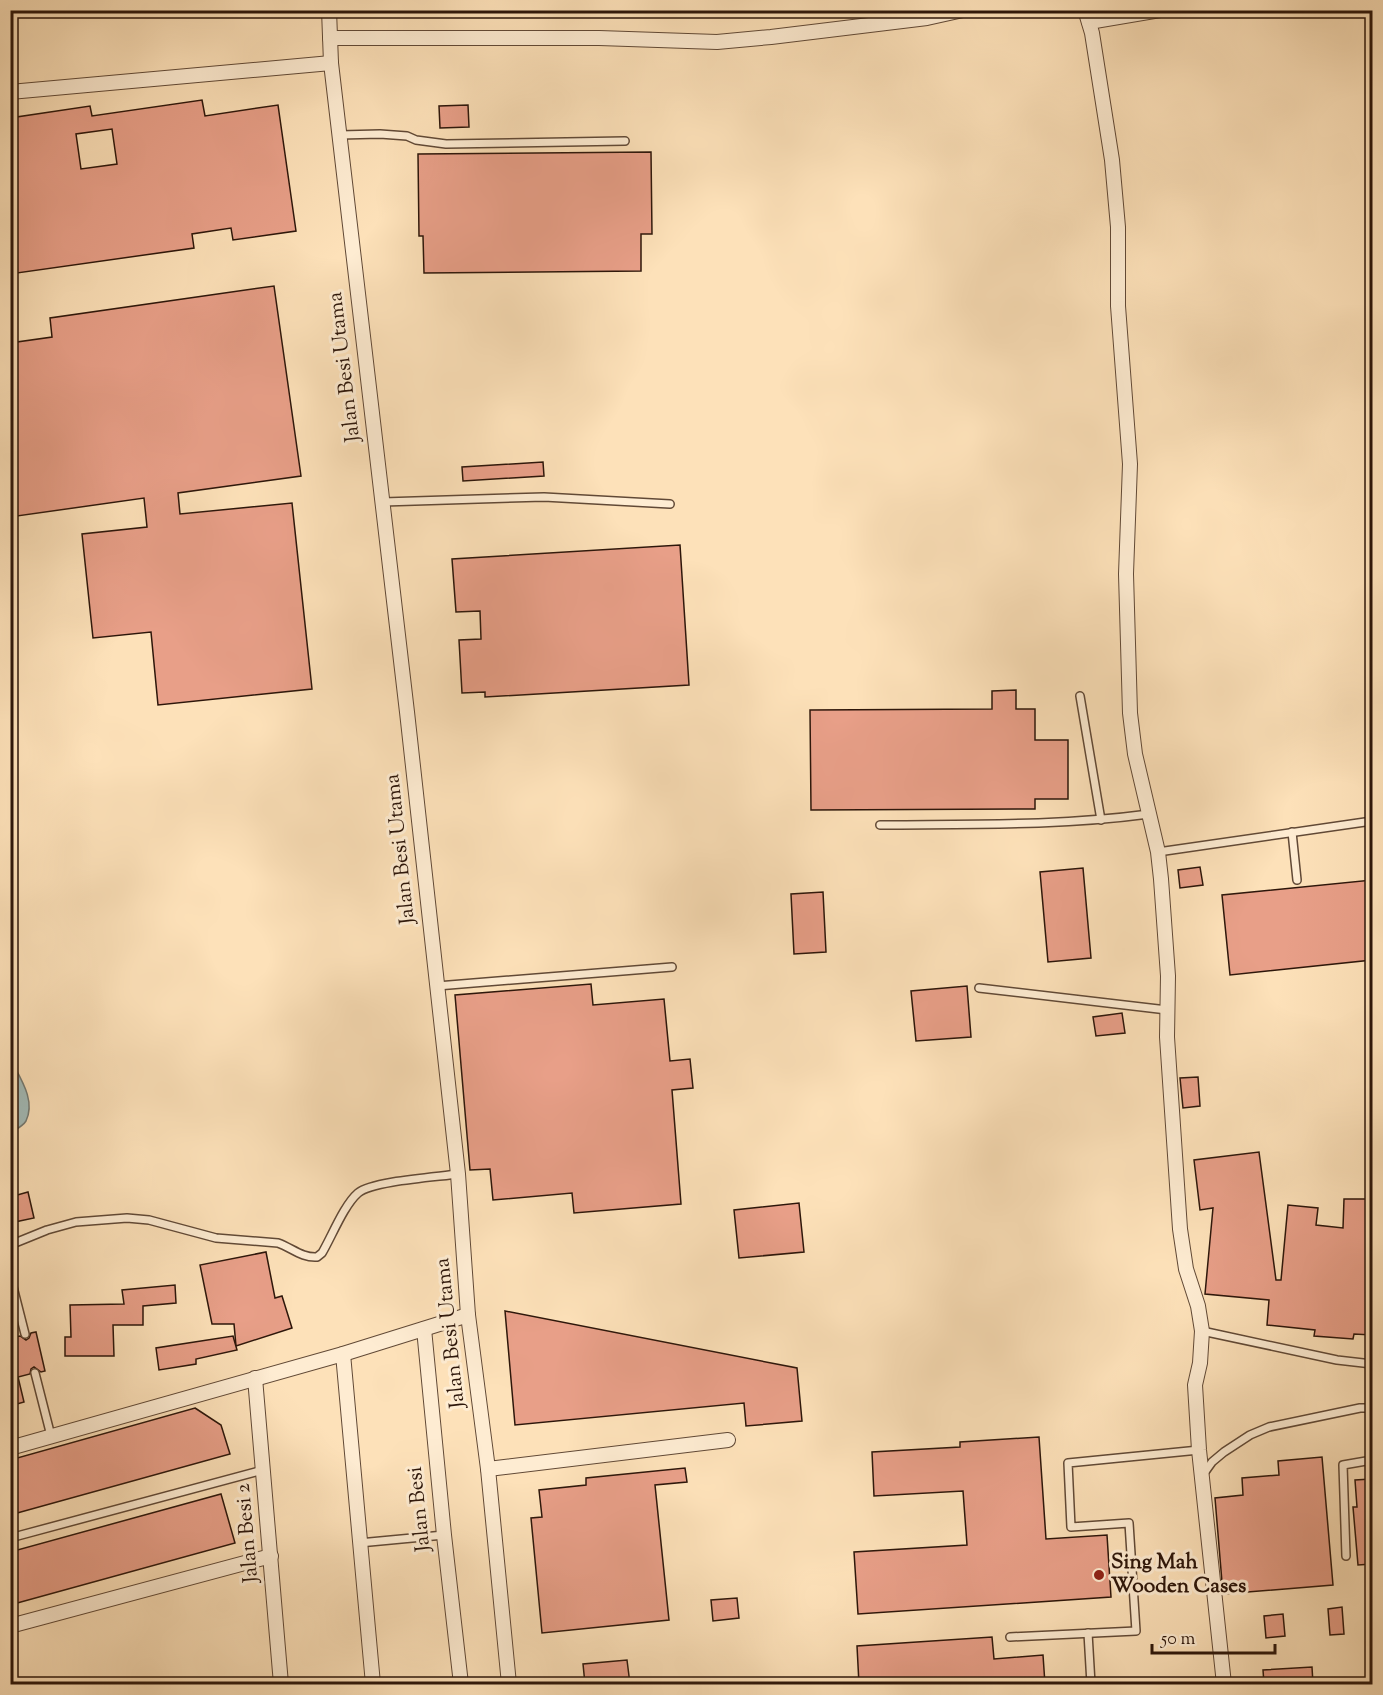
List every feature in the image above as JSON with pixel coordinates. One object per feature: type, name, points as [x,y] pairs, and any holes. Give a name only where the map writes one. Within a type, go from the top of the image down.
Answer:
[{"type":"street","name":"Jalan Besi Utama","points":[[329,10],[331,63],[383,502],[458,1174],[468,1315],[488,1469],[509,1684]]},
{"type":"street","points":[[330,38],[599,38],[717,42],[927,18],[963,10]]},
{"type":"street","points":[[1160,10],[1086,16],[1092,33],[1112,160],[1118,228],[1118,306],[1130,464],[1126,574],[1130,713],[1135,754],[1158,852],[1168,976],[1167,1037],[1180,1228],[1186,1269],[1198,1306],[1202,1330],[1200,1363],[1195,1385],[1199,1450],[1224,1684]]},
{"type":"street","points":[[10,92],[331,63]]},
{"type":"street","points":[[10,1448],[343,1354],[468,1315]]},
{"type":"street","name":"Jalan Besi","points":[[424,1329],[461,1684]]},
{"type":"street","points":[[343,1354],[373,1684]]},
{"type":"street","name":"Jalan Besi 2","points":[[255,1378],[281,1684]]},
{"type":"street","points":[[488,1469],[728,1440]]},
{"type":"street","points":[[10,1626],[271,1556]]},
{"type":"lane","points":[[340,135],[407,136],[416,140],[446,144],[625,141]]},
{"type":"lane","points":[[383,502],[544,497],[670,504]]},
{"type":"lane","points":[[1080,696],[1101,820]]},
{"type":"lane","points":[[880,825],[1030,824],[1101,820],[1149,814]]},
{"type":"lane","points":[[1158,852],[1372,821]]},
{"type":"lane","points":[[1292,832],[1297,880]]},
{"type":"lane","points":[[437,986],[672,967]]},
{"type":"lane","points":[[979,988],[1167,1010]]},
{"type":"lane","points":[[10,1245],[46,1230],[76,1222],[137,1218],[216,1238],[278,1244],[287,1246],[301,1255],[317,1257],[322,1253],[352,1199],[363,1190],[378,1185],[458,1174]]},
{"type":"lane","points":[[10,1275],[25,1334]]},
{"type":"lane","points":[[1202,1330],[1337,1360],[1372,1364]]},
{"type":"lane","points":[[35,1373],[51,1436]]},
{"type":"lane","points":[[1202,1476],[1212,1462],[1224,1452],[1269,1427],[1360,1408],[1372,1408]]},
{"type":"lane","points":[[1010,1637],[1136,1631],[1129,1523],[1071,1527],[1068,1463],[1199,1450]]},
{"type":"lane","points":[[1346,1556],[1343,1465],[1372,1460]]},
{"type":"lane","points":[[10,1538],[263,1470]]},
{"type":"lane","points":[[359,1543],[444,1535]]},
{"type":"lane","points":[[1088,1633],[1091,1684]]},
{"type":"water","points":[[11,1060],[26,1089],[29,1113],[26,1121],[11,1133]]},
{"type":"building","points":[[202,100],[205,116],[278,105],[296,231],[233,240],[231,228],[192,234],[194,248],[10,274],[10,118],[90,106],[92,116]],"holes":[[[112,129],[117,164],[81,169],[76,134]]]},
{"type":"building","points":[[468,105],[469,127],[440,128],[439,106]]},
{"type":"building","points":[[651,152],[652,234],[641,234],[641,271],[424,273],[423,236],[419,236],[418,154]]},
{"type":"building","points":[[274,286],[301,476],[178,493],[180,514],[292,503],[312,689],[158,705],[151,632],[93,638],[82,534],[147,527],[144,498],[10,517],[10,343],[52,337],[50,318]]},
{"type":"building","points":[[543,462],[544,476],[463,481],[462,467]]},
{"type":"building","points":[[680,545],[689,685],[485,697],[485,692],[462,693],[459,640],[481,639],[480,611],[456,612],[452,559]]},
{"type":"building","points":[[1016,690],[1016,709],[1035,709],[1035,740],[1068,740],[1068,799],[1035,799],[1035,809],[811,810],[810,710],[992,709],[992,691]]},
{"type":"building","points":[[1200,867],[1203,885],[1180,888],[1178,870]]},
{"type":"building","points":[[1083,868],[1091,958],[1048,962],[1040,872]]},
{"type":"building","points":[[1372,880],[1372,960],[1230,975],[1222,895]]},
{"type":"building","points":[[823,892],[826,952],[794,954],[791,894]]},
{"type":"building","points":[[591,984],[593,1005],[664,999],[670,1061],[690,1059],[693,1088],[672,1090],[681,1204],[574,1213],[572,1193],[493,1200],[490,1169],[470,1170],[455,995]]},
{"type":"building","points":[[967,986],[971,1037],[916,1041],[911,991]]},
{"type":"building","points":[[1122,1013],[1125,1033],[1096,1036],[1093,1017]]},
{"type":"building","points":[[1198,1077],[1200,1106],[1183,1108],[1180,1078]]},
{"type":"building","points":[[1259,1152],[1276,1280],[1281,1280],[1288,1205],[1318,1208],[1316,1225],[1343,1228],[1344,1199],[1372,1199],[1372,1335],[1354,1334],[1353,1339],[1314,1336],[1315,1330],[1267,1325],[1269,1300],[1205,1294],[1213,1208],[1200,1210],[1194,1160]]},
{"type":"building","points":[[28,1192],[34,1218],[10,1223],[10,1197]]},
{"type":"building","points":[[799,1203],[804,1252],[739,1258],[734,1210]]},
{"type":"building","points":[[266,1252],[275,1298],[282,1296],[292,1328],[236,1346],[234,1324],[212,1324],[200,1265]]},
{"type":"building","points":[[175,1285],[176,1303],[143,1306],[143,1325],[113,1325],[114,1356],[65,1356],[65,1337],[71,1337],[70,1305],[124,1304],[122,1290]]},
{"type":"building","points":[[505,1311],[797,1368],[802,1421],[746,1426],[744,1403],[515,1425]]},
{"type":"building","points":[[36,1332],[45,1371],[41,1372],[34,1367],[30,1374],[18,1377],[24,1402],[10,1406],[10,1338],[20,1336],[26,1340],[31,1333]]},
{"type":"building","points":[[233,1336],[237,1350],[196,1359],[196,1364],[159,1370],[156,1348]]},
{"type":"building","points":[[195,1408],[221,1425],[230,1454],[10,1515],[10,1460]]},
{"type":"building","points":[[1039,1437],[1046,1539],[1107,1535],[1111,1597],[858,1614],[854,1552],[967,1545],[963,1491],[874,1496],[872,1452],[960,1447],[960,1442]]},
{"type":"building","points":[[1322,1457],[1333,1585],[1223,1594],[1215,1498],[1243,1495],[1242,1478],[1279,1475],[1278,1461]]},
{"type":"building","points":[[685,1468],[687,1482],[655,1485],[669,1620],[542,1633],[531,1518],[542,1517],[539,1490],[586,1485],[586,1478]]},
{"type":"building","points":[[1371,1479],[1372,1564],[1358,1565],[1353,1507],[1357,1507],[1355,1480]]},
{"type":"building","points":[[221,1494],[235,1543],[10,1605],[10,1552]]},
{"type":"building","points":[[737,1598],[739,1618],[713,1621],[711,1600]]},
{"type":"building","points":[[1342,1607],[1344,1634],[1330,1635],[1328,1609]]},
{"type":"building","points":[[1283,1614],[1285,1636],[1266,1638],[1264,1616]]},
{"type":"building","points":[[992,1637],[994,1659],[1043,1655],[1045,1684],[859,1684],[857,1646]]},
{"type":"building","points":[[627,1660],[630,1684],[585,1684],[583,1664]]},
{"type":"building","points":[[1312,1667],[1313,1684],[1264,1684],[1263,1670]]},
{"type":"place","name":"Sing Mah Wooden Cases","points":[[1099,1575]]}]
